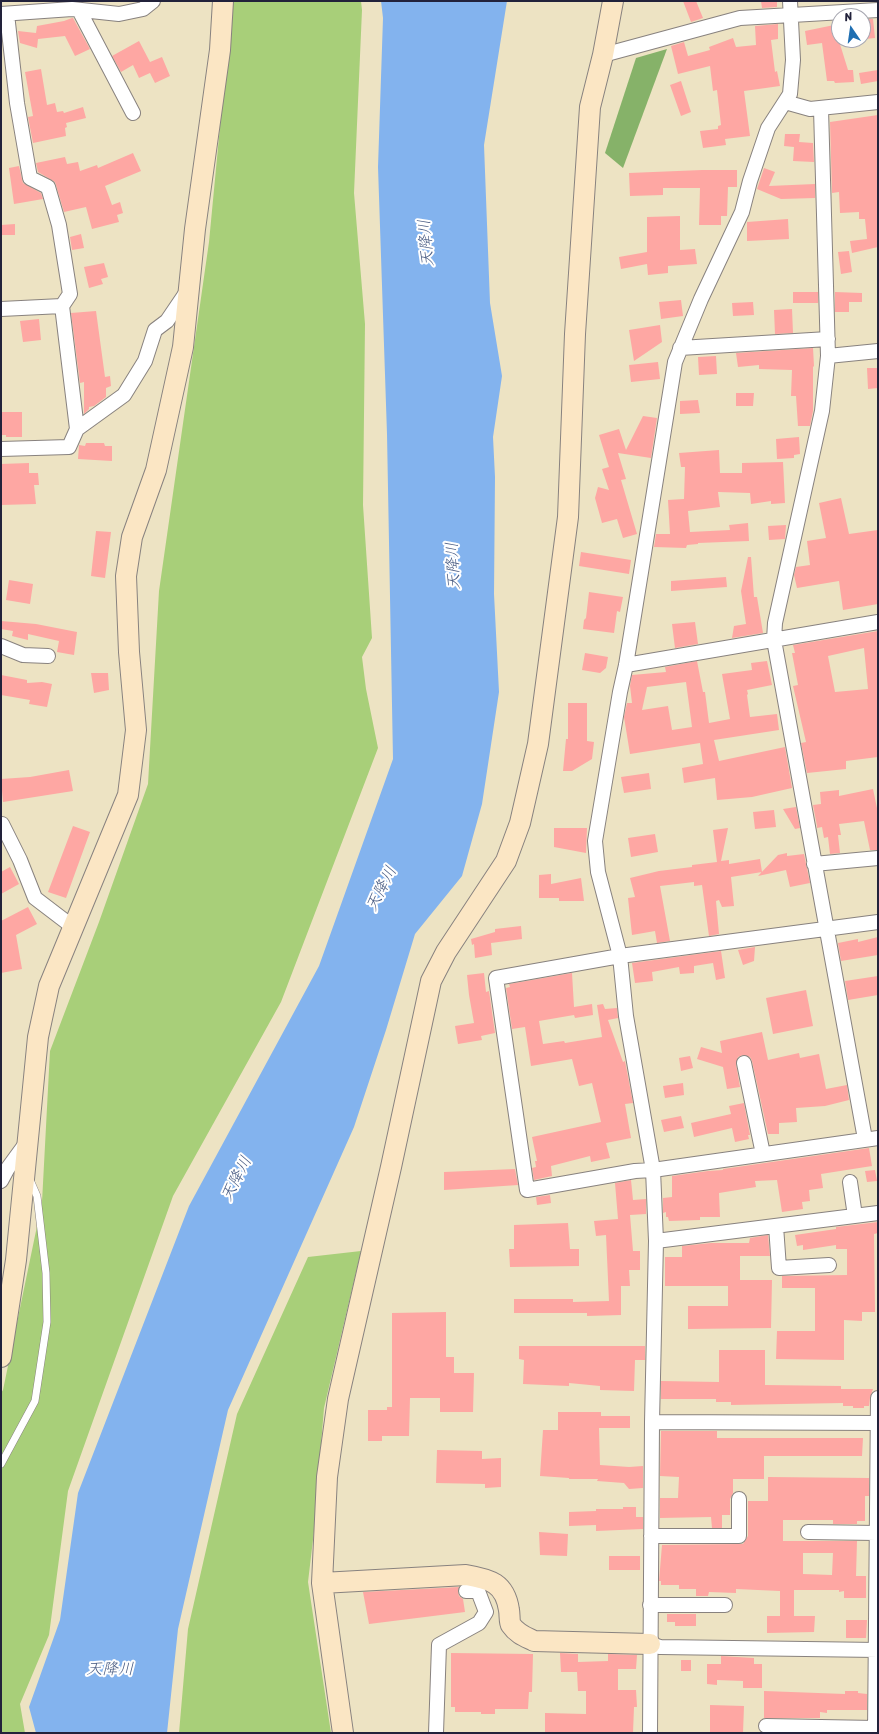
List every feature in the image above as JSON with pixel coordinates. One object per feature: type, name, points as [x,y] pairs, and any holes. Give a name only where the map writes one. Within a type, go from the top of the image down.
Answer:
[{"type":"street","points":[[1,449],[70,447],[77,429],[62,306],[70,294],[59,225],[48,187],[30,178],[4,14],[74,6],[119,14],[143,9],[153,1]]},
{"type":"street","points":[[1,1357],[16,1260],[38,1037],[49,986],[128,795],[136,730],[129,652],[126,576],[132,537],[158,463],[183,347],[195,230],[220,50],[223,1]]},
{"type":"street","points":[[343,1733],[322,1583],[327,1477],[338,1399],[391,1168],[431,981],[446,952],[506,861],[520,823],[538,744],[568,517],[574,350],[590,107],[603,55],[613,1]]},
{"type":"street","points":[[74,6],[133,113]]},
{"type":"street","points":[[603,55],[740,18],[791,8],[878,10]]},
{"type":"street","points":[[650,1733],[652,1422],[656,1241],[653,1170],[626,1016],[620,956],[598,872],[595,841],[620,692],[626,665],[675,362],[704,292],[742,212],[750,181],[768,128],[790,94],[793,60],[791,8]]},
{"type":"street","points":[[785,102],[810,109],[878,102]]},
{"type":"street","points":[[821,108],[828,356],[822,411],[776,623],[774,640],[826,928],[871,1138],[653,1170],[628,1172],[527,1190],[496,978],[620,956],[826,928],[878,922]]},
{"type":"street","points":[[77,429],[124,395],[145,361],[155,330],[167,321],[190,288]]},
{"type":"street","points":[[1,308],[62,306]]},
{"type":"street","points":[[680,348],[828,339]]},
{"type":"street","points":[[828,356],[878,351]]},
{"type":"street","points":[[626,665],[878,622]]},
{"type":"street","points":[[1,646],[23,655],[48,656]]},
{"type":"street","points":[[2,824],[20,860],[35,898],[73,927]]},
{"type":"street","points":[[814,864],[878,858]]},
{"type":"street","points":[[744,1063],[763,1154]]},
{"type":"street","points":[[1,1181],[8,1168],[27,1142]]},
{"type":"street","points":[[850,1182],[855,1216]]},
{"type":"street","points":[[656,1241],[878,1214]]},
{"type":"street","points":[[776,1226],[779,1268],[830,1265]]},
{"type":"street","points":[[766,1726],[876,1726],[878,1398]]},
{"type":"street","points":[[652,1422],[878,1423]]},
{"type":"street","points":[[651,1536],[739,1536],[739,1499]]},
{"type":"street","points":[[808,1532],[876,1533]]},
{"type":"street","points":[[322,1583],[466,1575],[486,1578],[503,1592],[509,1609],[510,1624],[519,1634],[534,1640],[650,1644],[660,1647],[877,1650]]},
{"type":"street","points":[[436,1733],[439,1645],[480,1623],[486,1612],[478,1591],[466,1591]]},
{"type":"street","points":[[650,1605],[725,1605]]},
{"type":"lane","points":[[1,1464],[35,1401],[47,1322],[46,1273],[37,1196],[25,1167]]},
{"type":"green space","points":[[232,1],[361,1],[362,10],[354,193],[365,324],[363,505],[372,638],[362,657],[366,689],[378,748],[281,1002],[173,1196],[68,1491],[49,1635],[20,1704],[25,1733],[1,1733],[1,1393],[3,1390],[42,1202],[50,1051],[99,922],[148,784],[159,591],[209,242]]},
{"type":"green space","points":[[667,49],[623,168],[605,153],[636,58]]},
{"type":"green space","points":[[361,1251],[324,1408],[314,1531],[308,1582],[331,1733],[179,1733],[188,1629],[237,1414],[308,1257]]},
{"type":"water","name":"天降川","points":[[381,1],[507,1],[484,145],[490,303],[502,376],[493,437],[495,477],[494,594],[499,692],[482,804],[462,876],[415,934],[386,1030],[354,1127],[228,1410],[178,1629],[167,1733],[36,1733],[29,1707],[60,1620],[78,1493],[189,1206],[319,966],[393,759],[387,434],[378,167],[383,18]]},
{"type":"building","points":[[683,1],[696,1],[703,18],[691,22]]},
{"type":"building","points":[[761,1],[777,1],[777,7],[762,8]]},
{"type":"building","points":[[72,18],[90,49],[75,56],[65,36],[38,39],[37,48],[20,43],[18,31],[36,33],[37,26]]},
{"type":"building","points":[[871,19],[873,19],[875,38],[871,38]]},
{"type":"building","points":[[778,24],[778,39],[771,40],[775,72],[777,71],[780,86],[744,91],[750,136],[725,139],[726,145],[703,148],[700,131],[718,129],[718,126],[721,125],[717,90],[713,91],[710,66],[678,74],[671,46],[684,42],[688,56],[710,50],[709,47],[733,38],[736,47],[756,45],[755,26]]},
{"type":"building","points":[[831,26],[831,48],[841,48],[848,70],[853,70],[854,82],[835,83],[834,81],[827,81],[822,43],[807,45],[805,31]]},
{"type":"building","points":[[139,41],[150,62],[162,57],[170,76],[155,83],[150,73],[139,78],[133,65],[121,72],[112,56]]},
{"type":"building","points":[[41,69],[47,105],[55,103],[57,112],[63,111],[64,113],[83,107],[86,118],[66,123],[66,136],[33,143],[28,117],[33,116],[25,72]]},
{"type":"building","points":[[878,70],[878,81],[861,84],[859,73]]},
{"type":"building","points":[[681,81],[691,112],[681,116],[670,85]]},
{"type":"building","points":[[878,115],[878,247],[852,253],[850,241],[867,239],[865,219],[859,219],[859,212],[840,213],[839,192],[832,193],[830,122]]},
{"type":"building","points":[[785,134],[800,134],[799,142],[813,143],[814,162],[793,161],[794,147],[784,146]]},
{"type":"building","points":[[133,153],[141,171],[105,186],[112,205],[120,202],[123,213],[117,215],[119,222],[92,229],[86,207],[64,212],[55,182],[38,172],[36,163],[65,157],[67,164],[78,162],[80,171],[97,165],[98,168]]},
{"type":"building","points":[[19,166],[23,183],[41,193],[43,199],[14,204],[9,168]]},
{"type":"building","points":[[764,168],[775,172],[769,186],[815,184],[815,198],[781,199],[757,189]]},
{"type":"building","points":[[737,170],[737,187],[728,187],[727,216],[721,216],[721,225],[699,225],[700,188],[663,188],[663,195],[630,196],[629,173]]},
{"type":"building","points":[[680,216],[680,250],[695,249],[697,264],[668,266],[668,273],[648,275],[647,264],[621,269],[619,257],[647,252],[647,217]]},
{"type":"building","points":[[788,219],[789,239],[747,241],[747,222]]},
{"type":"building","points":[[15,224],[15,235],[1,235],[1,225]]},
{"type":"building","points":[[81,234],[84,248],[72,250],[70,237]]},
{"type":"building","points":[[849,251],[852,272],[841,274],[838,252]]},
{"type":"building","points":[[104,263],[108,277],[101,279],[103,284],[89,288],[84,267]]},
{"type":"building","points":[[793,292],[818,292],[818,303],[793,303]]},
{"type":"building","points":[[835,292],[862,293],[862,302],[849,302],[849,312],[835,312]]},
{"type":"building","points":[[681,300],[683,316],[661,319],[659,302]]},
{"type":"building","points":[[753,302],[754,315],[733,316],[732,303]]},
{"type":"building","points":[[792,309],[793,333],[775,334],[774,310]]},
{"type":"building","points":[[96,311],[105,377],[110,376],[111,386],[106,388],[106,397],[94,406],[89,407],[84,414],[84,382],[80,383],[71,313]]},
{"type":"building","points":[[39,319],[41,340],[23,342],[20,321]]},
{"type":"building","points":[[660,325],[662,342],[634,361],[629,330]]},
{"type":"building","points":[[813,348],[813,411],[810,426],[798,426],[796,396],[791,396],[792,370],[759,369],[759,365],[738,367],[736,353]]},
{"type":"building","points":[[716,356],[717,374],[699,375],[698,357]]},
{"type":"building","points":[[658,362],[660,379],[631,382],[629,365]]},
{"type":"building","points":[[867,368],[878,368],[878,388],[868,389]]},
{"type":"building","points":[[736,393],[754,393],[753,406],[736,406]]},
{"type":"building","points":[[698,400],[700,413],[680,414],[680,401]]},
{"type":"building","points":[[1,412],[22,412],[22,437],[6,437],[6,435],[1,435]]},
{"type":"building","points":[[643,416],[657,418],[651,458],[618,453],[626,479],[621,480],[637,534],[623,538],[617,519],[602,523],[595,498],[598,487],[609,490],[602,469],[609,467],[599,435],[619,429],[626,450]]},
{"type":"building","points":[[799,437],[800,454],[794,455],[794,458],[777,459],[776,439]]},
{"type":"building","points":[[86,443],[104,443],[105,446],[112,446],[112,461],[78,459],[79,445],[85,446]]},
{"type":"building","points":[[719,450],[720,473],[742,473],[742,463],[783,462],[785,503],[771,504],[771,501],[751,504],[750,493],[718,492],[720,507],[688,511],[690,532],[730,530],[729,525],[748,523],[749,541],[698,543],[687,545],[686,548],[654,547],[656,534],[670,534],[668,500],[684,499],[685,467],[681,467],[679,453]]},
{"type":"building","points":[[29,463],[29,473],[38,473],[39,485],[34,485],[36,504],[1,505],[1,464]]},
{"type":"building","points":[[841,498],[849,534],[878,530],[878,604],[843,610],[839,581],[797,588],[794,575],[796,567],[810,565],[807,541],[826,538],[819,503]]},
{"type":"building","points":[[786,525],[785,539],[769,540],[768,526]]},
{"type":"building","points":[[96,531],[111,532],[105,578],[91,576]]},
{"type":"building","points":[[581,552],[631,560],[629,574],[579,566]]},
{"type":"building","points":[[748,557],[751,557],[754,597],[757,597],[763,633],[732,638],[734,626],[746,624],[741,591]]},
{"type":"building","points":[[726,577],[727,587],[671,591],[671,581]]},
{"type":"building","points":[[9,580],[33,584],[30,604],[6,600]]},
{"type":"building","points":[[589,592],[623,597],[620,612],[617,611],[614,633],[583,629],[584,620],[586,618]]},
{"type":"building","points":[[1,621],[36,624],[77,632],[74,655],[57,652],[59,641],[28,634],[28,640],[12,636],[13,631],[1,629]]},
{"type":"building","points":[[695,622],[698,644],[675,648],[672,624]]},
{"type":"building","points":[[878,631],[878,757],[846,761],[846,769],[807,773],[801,743],[806,742],[793,686],[798,685],[792,653],[795,653],[793,645]],"holes":[[[864,648],[868,689],[835,692],[828,656]]]},
{"type":"building","points":[[585,653],[608,657],[606,668],[600,673],[582,670]]},
{"type":"building","points":[[697,661],[703,692],[705,692],[709,723],[730,719],[722,674],[752,670],[751,663],[767,661],[772,685],[747,690],[750,717],[777,714],[779,730],[714,740],[719,761],[785,747],[792,788],[752,797],[717,800],[715,778],[684,783],[682,768],[703,764],[700,743],[630,754],[624,717],[627,703],[632,703],[630,686],[632,675],[666,672],[665,667]],"holes":[[[686,682],[692,727],[672,730],[668,706],[642,710],[647,687]]]},
{"type":"building","points":[[91,673],[108,673],[109,690],[94,693]]},
{"type":"building","points":[[1,675],[27,680],[27,683],[42,682],[52,684],[47,707],[29,704],[30,700],[1,695]]},
{"type":"building","points":[[568,703],[587,703],[587,741],[594,742],[592,759],[572,771],[563,771],[566,739],[568,739]]},
{"type":"building","points":[[69,770],[73,791],[3,802],[1,779],[30,777]]},
{"type":"building","points":[[649,773],[651,789],[624,793],[621,777]]},
{"type":"building","points":[[873,789],[878,813],[878,850],[870,850],[864,821],[839,824],[841,835],[838,835],[840,853],[830,854],[828,837],[824,838],[822,827],[817,828],[813,805],[821,804],[820,792],[839,790],[839,796]]},
{"type":"building","points":[[796,807],[800,828],[795,829],[783,809]]},
{"type":"building","points":[[774,810],[776,827],[755,829],[753,812]]},
{"type":"building","points":[[73,826],[90,832],[66,898],[48,892]]},
{"type":"building","points":[[554,828],[587,828],[586,853],[554,847]]},
{"type":"building","points":[[728,828],[721,861],[729,860],[729,864],[760,859],[762,872],[731,877],[734,906],[722,907],[719,900],[716,901],[719,934],[709,936],[702,885],[694,886],[694,882],[660,886],[670,941],[657,943],[655,931],[632,935],[628,898],[635,897],[630,878],[659,871],[717,862],[713,830]]},
{"type":"building","points":[[655,834],[658,852],[631,857],[628,838]]},
{"type":"building","points":[[787,853],[787,856],[804,854],[810,883],[790,887],[786,870],[758,876],[778,855]]},
{"type":"building","points":[[10,867],[19,884],[1,894],[1,872]]},
{"type":"building","points":[[551,874],[551,884],[581,878],[584,901],[559,901],[559,898],[539,898],[539,875]]},
{"type":"building","points":[[28,907],[37,924],[16,935],[22,969],[1,973],[1,921]]},
{"type":"building","points":[[521,926],[522,939],[491,943],[492,955],[475,958],[474,944],[472,945],[471,939],[495,932],[495,929]]},
{"type":"building","points":[[878,937],[878,955],[841,961],[838,943],[858,939],[858,942]]},
{"type":"building","points":[[755,947],[754,961],[743,965],[738,950]]},
{"type":"building","points":[[721,951],[725,978],[716,980],[713,963],[694,966],[694,973],[680,974],[679,967],[652,972],[653,981],[635,983],[632,963]]},
{"type":"building","points":[[484,973],[486,992],[489,991],[495,1033],[481,1036],[482,1040],[458,1044],[455,1026],[474,1023],[467,975]]},
{"type":"building","points":[[572,973],[574,1007],[592,1004],[593,1015],[575,1018],[574,1015],[539,1021],[543,1044],[564,1041],[565,1043],[602,1037],[597,1005],[603,1004],[605,1009],[617,1008],[618,1018],[608,1020],[623,1062],[625,1061],[633,1103],[625,1104],[631,1138],[606,1143],[610,1158],[591,1162],[590,1156],[551,1166],[552,1176],[534,1180],[532,1168],[536,1167],[535,1161],[537,1161],[532,1137],[601,1122],[592,1083],[579,1086],[572,1059],[531,1066],[525,1027],[512,1029],[506,988],[510,987],[509,984]]},
{"type":"building","points":[[878,976],[878,995],[848,1000],[845,981]]},
{"type":"building","points":[[806,990],[813,1026],[773,1034],[766,998]]},
{"type":"building","points":[[762,1032],[768,1060],[799,1053],[800,1058],[819,1054],[826,1089],[847,1085],[849,1100],[825,1106],[796,1108],[797,1122],[779,1123],[779,1134],[768,1134],[750,1057],[743,1055],[738,1057],[736,1064],[740,1087],[727,1089],[723,1067],[697,1059],[701,1047],[722,1053],[720,1041]]},
{"type":"building","points":[[690,1056],[693,1068],[681,1071],[679,1058]]},
{"type":"building","points":[[683,1083],[684,1095],[665,1098],[663,1086]]},
{"type":"building","points":[[744,1103],[750,1135],[748,1135],[749,1139],[735,1142],[732,1128],[694,1137],[691,1123],[731,1114],[729,1106]]},
{"type":"building","points":[[681,1116],[684,1128],[664,1132],[661,1120]]},
{"type":"building","points":[[869,1148],[872,1166],[821,1174],[823,1188],[809,1190],[810,1201],[802,1202],[803,1209],[782,1212],[777,1180],[755,1181],[756,1187],[719,1193],[720,1217],[700,1217],[700,1220],[669,1221],[668,1217],[666,1217],[666,1212],[663,1213],[663,1198],[672,1197],[672,1176],[723,1170]]},
{"type":"building","points":[[515,1169],[518,1185],[444,1190],[444,1172]]},
{"type":"building","points":[[875,1170],[877,1181],[867,1182],[865,1171]]},
{"type":"building","points":[[631,1180],[633,1200],[646,1199],[646,1214],[630,1215],[633,1251],[640,1251],[640,1270],[629,1270],[630,1286],[621,1286],[621,1315],[587,1316],[587,1313],[514,1313],[514,1299],[573,1299],[573,1302],[609,1301],[606,1235],[596,1236],[594,1221],[618,1219],[615,1183]]},
{"type":"building","points":[[550,1195],[551,1203],[537,1205],[536,1197]]},
{"type":"building","points":[[878,1222],[878,1233],[874,1234],[875,1312],[862,1312],[862,1321],[844,1320],[844,1360],[776,1359],[777,1331],[815,1331],[815,1288],[782,1288],[782,1276],[847,1275],[847,1249],[836,1249],[836,1245],[803,1250],[803,1245],[797,1246],[795,1235],[836,1229],[836,1227]]},
{"type":"building","points":[[568,1223],[570,1249],[579,1249],[579,1266],[510,1267],[509,1249],[514,1249],[514,1225]]},
{"type":"building","points":[[768,1235],[770,1256],[740,1256],[740,1280],[772,1280],[771,1328],[688,1329],[688,1306],[728,1306],[728,1286],[665,1286],[665,1257],[682,1257],[682,1246],[711,1243],[749,1243],[750,1238]]},
{"type":"building","points":[[446,1312],[446,1357],[454,1357],[454,1373],[474,1373],[473,1412],[440,1412],[440,1398],[410,1398],[409,1436],[382,1436],[382,1441],[368,1441],[368,1410],[387,1410],[387,1407],[392,1407],[392,1313]]},
{"type":"building","points":[[519,1346],[645,1346],[645,1360],[635,1360],[634,1391],[600,1390],[600,1386],[569,1383],[569,1386],[523,1384],[524,1360],[519,1359]]},
{"type":"building","points":[[719,1350],[765,1350],[765,1385],[841,1386],[841,1389],[873,1389],[869,1406],[864,1406],[864,1408],[853,1408],[853,1406],[843,1406],[843,1403],[731,1405],[731,1402],[716,1402],[716,1399],[661,1399],[661,1381],[719,1382]]},
{"type":"building","points":[[558,1412],[601,1412],[601,1416],[630,1416],[630,1428],[599,1428],[600,1465],[629,1467],[643,1466],[643,1488],[629,1489],[624,1483],[597,1481],[598,1479],[569,1479],[540,1476],[543,1430],[558,1430]]},
{"type":"building","points":[[661,1431],[717,1431],[717,1438],[863,1438],[862,1456],[764,1456],[764,1479],[733,1479],[733,1493],[730,1499],[730,1515],[722,1515],[722,1528],[712,1528],[711,1517],[660,1518],[660,1498],[678,1498],[679,1477],[660,1476]]},
{"type":"building","points":[[437,1450],[482,1451],[482,1459],[501,1458],[501,1487],[485,1488],[485,1484],[436,1483]]},
{"type":"building","points":[[768,1477],[869,1478],[869,1496],[865,1496],[865,1521],[857,1521],[857,1524],[833,1524],[833,1520],[783,1520],[783,1541],[857,1541],[856,1576],[866,1576],[866,1598],[844,1598],[844,1591],[839,1592],[839,1590],[794,1590],[794,1616],[815,1616],[814,1632],[767,1633],[767,1616],[780,1616],[780,1591],[736,1589],[736,1593],[709,1592],[708,1596],[696,1596],[696,1589],[679,1589],[679,1585],[661,1585],[661,1581],[659,1581],[662,1545],[743,1544],[748,1536],[748,1501],[768,1501]],"holes":[[[803,1553],[833,1553],[832,1575],[803,1574]]]},
{"type":"building","points":[[623,1507],[636,1507],[636,1517],[643,1517],[643,1529],[596,1531],[596,1525],[569,1526],[569,1512],[596,1511],[596,1509],[623,1509]]},
{"type":"building","points":[[539,1532],[568,1534],[567,1556],[540,1555]]},
{"type":"building","points":[[609,1556],[640,1556],[640,1570],[609,1570]]},
{"type":"building","points":[[459,1587],[459,1596],[463,1599],[465,1612],[369,1624],[363,1592]]},
{"type":"building","points":[[667,1614],[696,1614],[696,1626],[675,1626],[675,1622],[667,1622]]},
{"type":"building","points":[[846,1620],[867,1620],[866,1638],[846,1638]]},
{"type":"building","points":[[451,1653],[533,1654],[532,1692],[529,1692],[528,1709],[495,1709],[495,1714],[481,1714],[481,1712],[455,1712],[455,1707],[451,1707]]},
{"type":"building","points":[[560,1653],[578,1654],[578,1662],[608,1661],[608,1654],[637,1655],[636,1669],[618,1669],[618,1690],[636,1690],[637,1707],[634,1707],[633,1733],[545,1733],[545,1713],[586,1714],[586,1691],[578,1691],[577,1672],[561,1672]]},
{"type":"building","points":[[721,1656],[754,1658],[754,1664],[762,1664],[762,1688],[743,1688],[743,1681],[717,1680],[717,1685],[707,1684],[707,1664],[721,1664]]},
{"type":"building","points":[[681,1660],[691,1660],[691,1671],[681,1671]]},
{"type":"building","points":[[764,1691],[845,1694],[845,1691],[858,1691],[858,1693],[867,1694],[867,1710],[827,1710],[827,1713],[820,1712],[820,1718],[764,1718]]},
{"type":"building","points":[[710,1705],[744,1706],[743,1733],[710,1733]]}]
